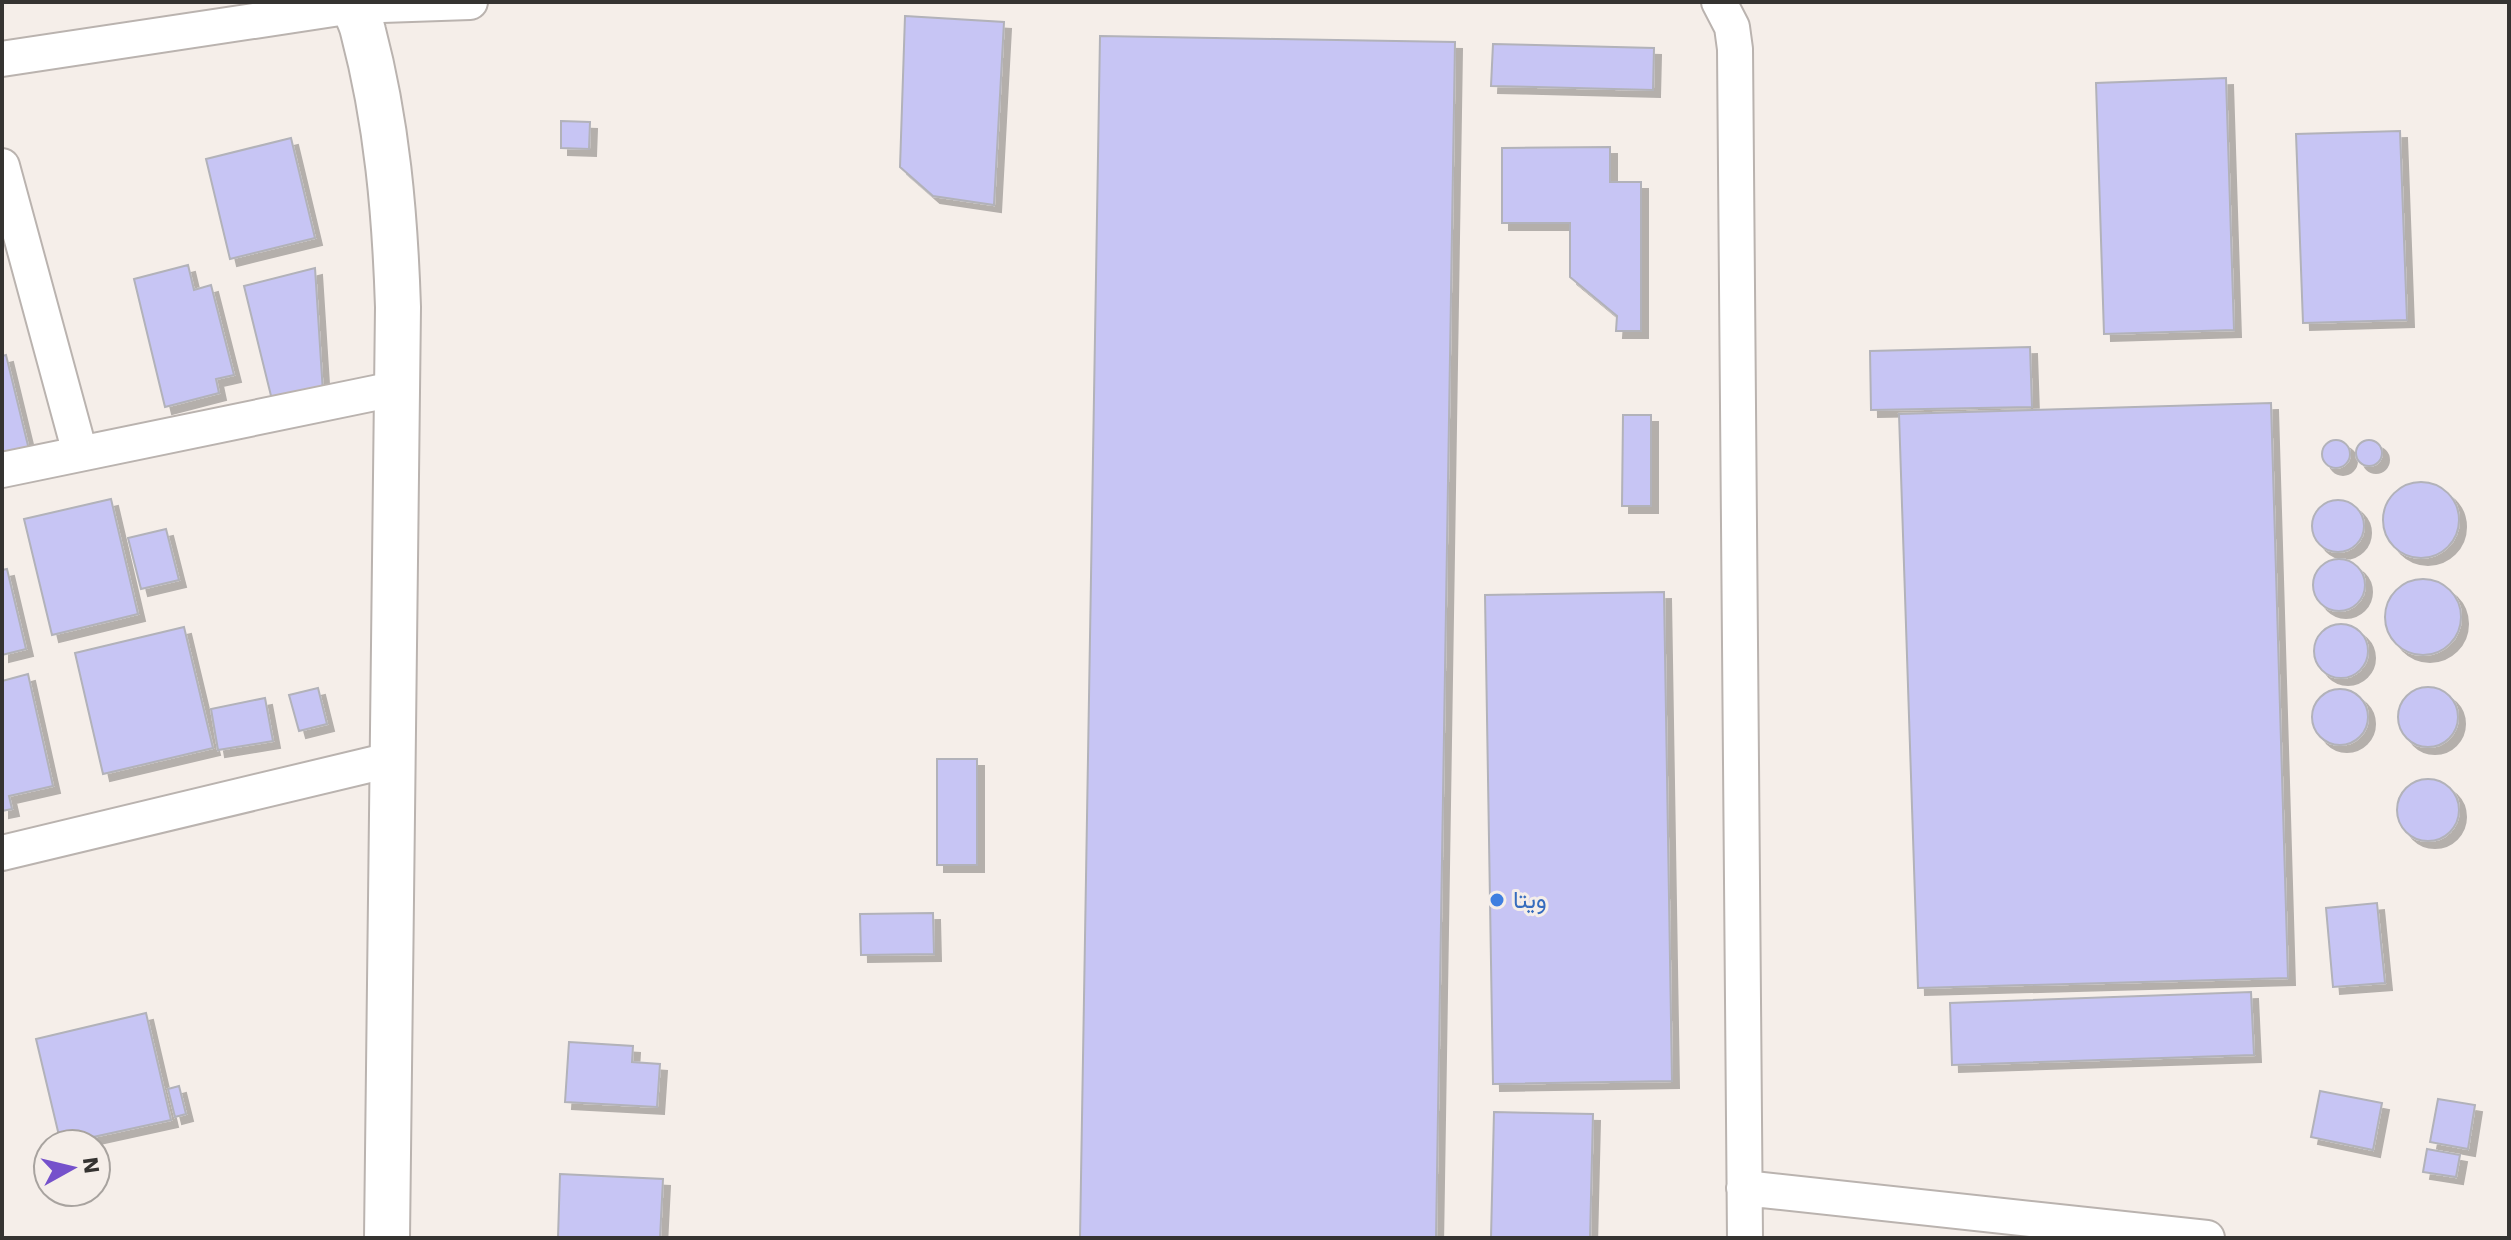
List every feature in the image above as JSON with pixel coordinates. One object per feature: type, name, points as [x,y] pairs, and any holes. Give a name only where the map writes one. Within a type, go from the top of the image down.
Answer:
[{"type":"street","points":[[2,59],[352,4],[470,2]]},
{"type":"street","points":[[1719,2],[1732,27],[1735,49],[1745,1238]]},
{"type":"street","points":[[352,4],[362,27],[380,110],[395,210],[399,388],[387,1238]]},
{"type":"street","points":[[2,166],[10,229],[80,453]]},
{"type":"street","points":[[2,470],[399,388]]},
{"type":"street","points":[[2,853],[394,759]]},
{"type":"street","points":[[1744,1188],[2207,1238]]},
{"type":"building","points":[[905,16],[1004,22],[994,205],[933,196],[900,167]]},
{"type":"building","points":[[1100,36],[1455,42],[1436,1238],[1080,1238]]},
{"type":"building","points":[[1493,44],[1654,48],[1653,90],[1491,86]]},
{"type":"building","points":[[2226,78],[2234,330],[2104,334],[2096,83]]},
{"type":"building","points":[[561,121],[590,122],[589,149],[561,148]]},
{"type":"building","points":[[2400,131],[2407,320],[2303,323],[2296,134]]},
{"type":"building","points":[[291,138],[315,238],[230,259],[206,159]]},
{"type":"building","points":[[1610,147],[1610,182],[1641,182],[1641,331],[1616,331],[1617,316],[1570,277],[1570,223],[1502,223],[1502,148]]},
{"type":"building","points":[[188,265],[194,290],[211,285],[234,375],[216,379],[219,393],[165,407],[134,279]]},
{"type":"building","points":[[315,268],[323,393],[274,408],[244,286]]},
{"type":"building","points":[[2030,347],[2032,407],[1871,410],[1870,351]]},
{"type":"building","points":[[6,355],[31,458],[2,465],[2,356]]},
{"type":"building","points":[[2271,403],[2288,978],[1918,988],[1899,414]]},
{"type":"building","points":[[1623,415],[1651,415],[1651,506],[1622,506]]},
{"type":"building","points":[[2336,440],[2346,444],[2350,454],[2346,464],[2336,468],[2326,464],[2322,454],[2326,444]]},
{"type":"building","points":[[2369,440],[2378,444],[2382,453],[2378,462],[2369,466],[2360,462],[2356,453],[2360,444]]},
{"type":"building","points":[[2421,482],[2436,485],[2448,493],[2456,505],[2459,520],[2456,535],[2448,547],[2436,555],[2421,558],[2406,555],[2394,547],[2386,535],[2383,520],[2386,505],[2394,493],[2406,485]]},
{"type":"building","points":[[111,499],[138,614],[52,635],[24,519]]},
{"type":"building","points":[[2338,500],[2356,508],[2364,526],[2356,544],[2338,552],[2320,544],[2312,526],[2320,508]]},
{"type":"building","points":[[166,529],[179,580],[141,589],[128,538]]},
{"type":"building","points":[[2339,559],[2357,567],[2365,585],[2357,603],[2339,611],[2321,603],[2313,585],[2321,567]]},
{"type":"building","points":[[7,569],[26,649],[2,655],[2,570]]},
{"type":"building","points":[[2416,579],[2430,579],[2444,585],[2455,596],[2461,617],[2458,632],[2450,644],[2430,655],[2416,655],[2402,649],[2391,638],[2385,624],[2385,610],[2391,596],[2402,585]]},
{"type":"building","points":[[1664,592],[1672,1081],[1493,1084],[1485,595]]},
{"type":"building","points":[[2341,624],[2360,632],[2368,651],[2360,670],[2341,678],[2322,670],[2314,651],[2322,632]]},
{"type":"building","points":[[184,627],[213,748],[103,774],[75,653]]},
{"type":"building","points":[[28,674],[53,786],[9,796],[12,809],[2,811],[2,681]]},
{"type":"building","points":[[2428,687],[2440,689],[2449,696],[2456,705],[2456,729],[2449,738],[2440,745],[2428,747],[2416,745],[2407,738],[2400,729],[2398,717],[2400,705],[2407,696],[2416,689]]},
{"type":"building","points":[[318,688],[327,724],[299,731],[289,695]]},
{"type":"building","points":[[2340,689],[2360,697],[2368,717],[2360,737],[2340,745],[2320,737],[2312,717],[2320,697]]},
{"type":"building","points":[[265,698],[273,741],[218,750],[211,709]]},
{"type":"building","points":[[937,759],[977,759],[977,865],[937,865]]},
{"type":"building","points":[[2428,779],[2450,788],[2459,810],[2450,832],[2428,841],[2406,832],[2397,810],[2406,788]]},
{"type":"building","points":[[2377,903],[2385,983],[2333,987],[2326,908]]},
{"type":"building","points":[[933,913],[934,954],[861,955],[860,914]]},
{"type":"building","points":[[2251,992],[2254,1055],[1952,1065],[1950,1003]]},
{"type":"building","points":[[146,1013],[171,1120],[112,1133],[112,1128],[57,1128],[36,1039]]},
{"type":"building","points":[[569,1042],[633,1046],[632,1062],[660,1064],[657,1107],[565,1102]]},
{"type":"building","points":[[179,1086],[186,1114],[175,1117],[168,1089]]},
{"type":"building","points":[[2320,1091],[2382,1103],[2373,1150],[2311,1137]]},
{"type":"building","points":[[2438,1099],[2475,1105],[2468,1149],[2430,1142]]},
{"type":"building","points":[[1494,1112],[1593,1114],[1590,1238],[1491,1238]]},
{"type":"building","points":[[2427,1149],[2460,1155],[2456,1177],[2423,1172]]},
{"type":"building","points":[[560,1174],[663,1179],[660,1238],[558,1238]]},
{"type":"place","name":"ويتا","points":[[1497,900]]}]
